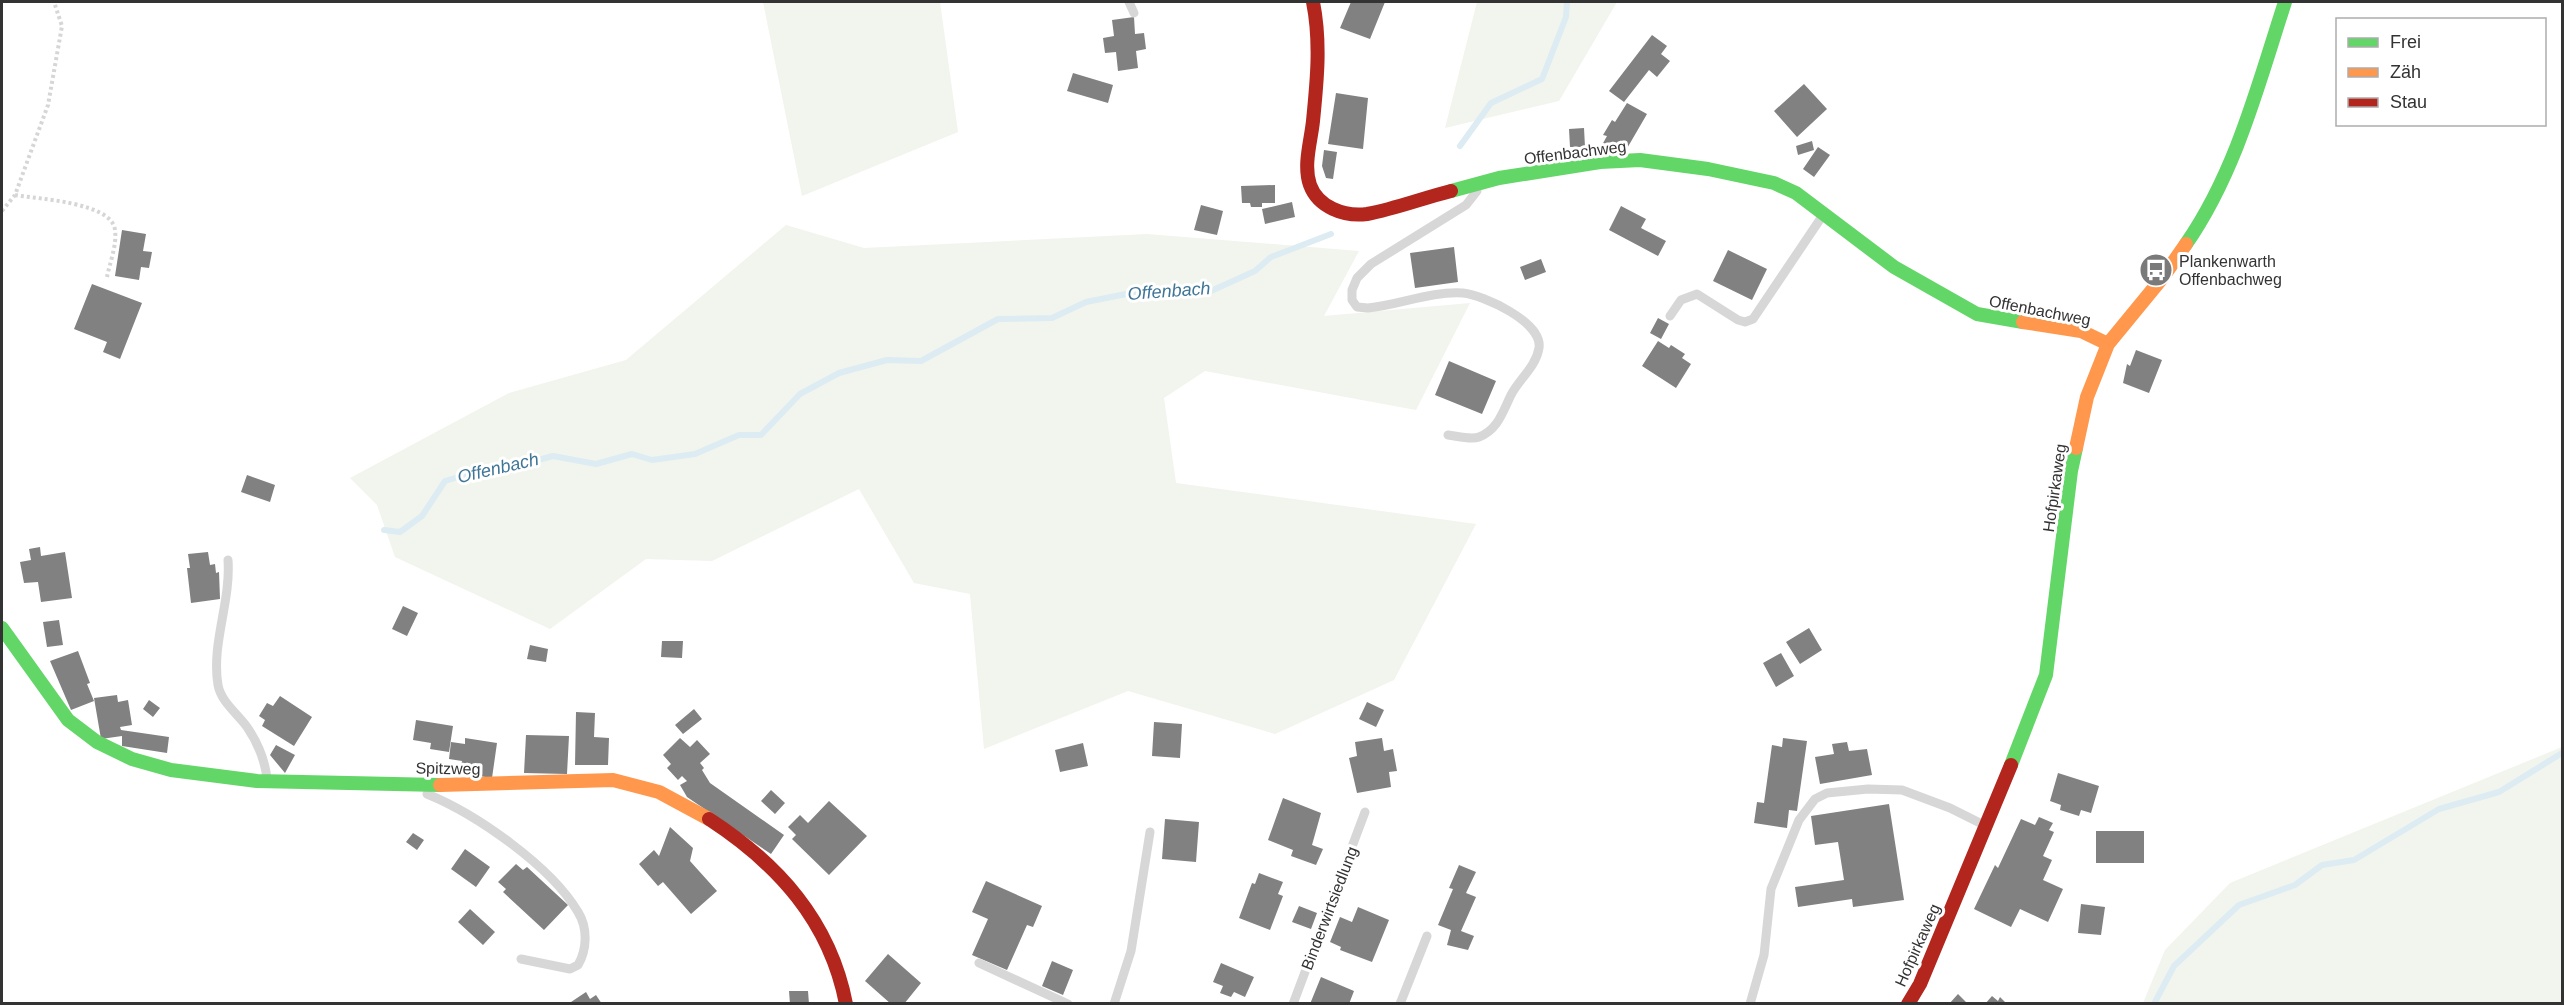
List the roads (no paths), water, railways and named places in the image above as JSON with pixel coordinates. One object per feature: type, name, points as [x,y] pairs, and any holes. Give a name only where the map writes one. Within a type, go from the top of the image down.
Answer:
[{"type":"street","name":"Offenbachweg","points":[[1313,2],[1318,20],[1319,62],[1307,173],[1317,196],[1326,206],[1345,215],[1366,214],[1480,183],[1600,162],[1640,160],[1708,169],[1774,183],[1796,193],[1894,267],[1977,314],[2081,331],[2108,344]]},
{"type":"street","name":"Hofpirkaweg","points":[[1908,1004],[1920,984],[2035,708],[2046,675],[2072,471],[2087,397],[2108,344],[2163,277],[2200,224],[2236,152],[2285,2]]},
{"type":"street","name":"Spitzweg","points":[[2,628],[68,720],[93,742],[112,752],[154,767],[268,781],[498,784],[613,780],[628,781],[683,802],[761,857],[798,896],[824,935],[836,961],[846,1004]]},
{"type":"lane","points":[[1130,2],[1134,13]]},
{"type":"lane","points":[[1448,435],[1477,438],[1490,432],[1498,422],[1512,392],[1524,379],[1536,358],[1540,346],[1536,333],[1525,321],[1510,311],[1466,294],[1445,293],[1368,308],[1357,307],[1352,300],[1352,290],[1357,278],[1371,264],[1466,205],[1476,195],[1480,183]]},
{"type":"lane","points":[[1670,316],[1681,300],[1697,294],[1738,320],[1745,322],[1753,320],[1825,213]]},
{"type":"lane","points":[[228,560],[230,579],[217,658],[218,687],[224,699],[248,728],[265,761],[268,781]]},
{"type":"lane","points":[[413,784],[420,792],[463,811],[496,833],[540,869],[579,914],[585,946],[578,965],[570,969],[521,959]]},
{"type":"lane","points":[[1750,1004],[1764,955],[1771,889],[1799,820],[1815,799],[1827,793],[1868,789],[1902,790],[1950,808],[1986,826]]},
{"type":"lane","name":"Binderwirtsiedlung","points":[[1293,1004],[1365,812]]},
{"type":"lane","points":[[1114,1004],[1131,951],[1150,832]]},
{"type":"lane","points":[[1400,1004],[1427,936]]},
{"type":"lane","points":[[979,963],[1068,1004]]},
{"type":"waterway","name":"Offenbach","points":[[1460,146],[1491,103],[1542,79],[1566,17],[1567,2]]},
{"type":"waterway","name":"Offenbach","points":[[384,530],[400,532],[422,516],[445,481],[471,473],[490,473],[553,456],[596,464],[632,454],[652,460],[695,454],[739,435],[761,435],[800,394],[839,373],[887,360],[921,361],[998,319],[1052,318],[1086,302],[1141,291],[1211,291],[1255,271],[1271,257],[1331,234]]},
{"type":"waterway","points":[[2154,1004],[2174,966],[2239,905],[2295,885],[2322,865],[2354,860],[2439,809],[2499,792],[2562,753]]},
{"type":"place","name":"Plankenwarth Offenbachweg","points":[[2156,270]]}]
